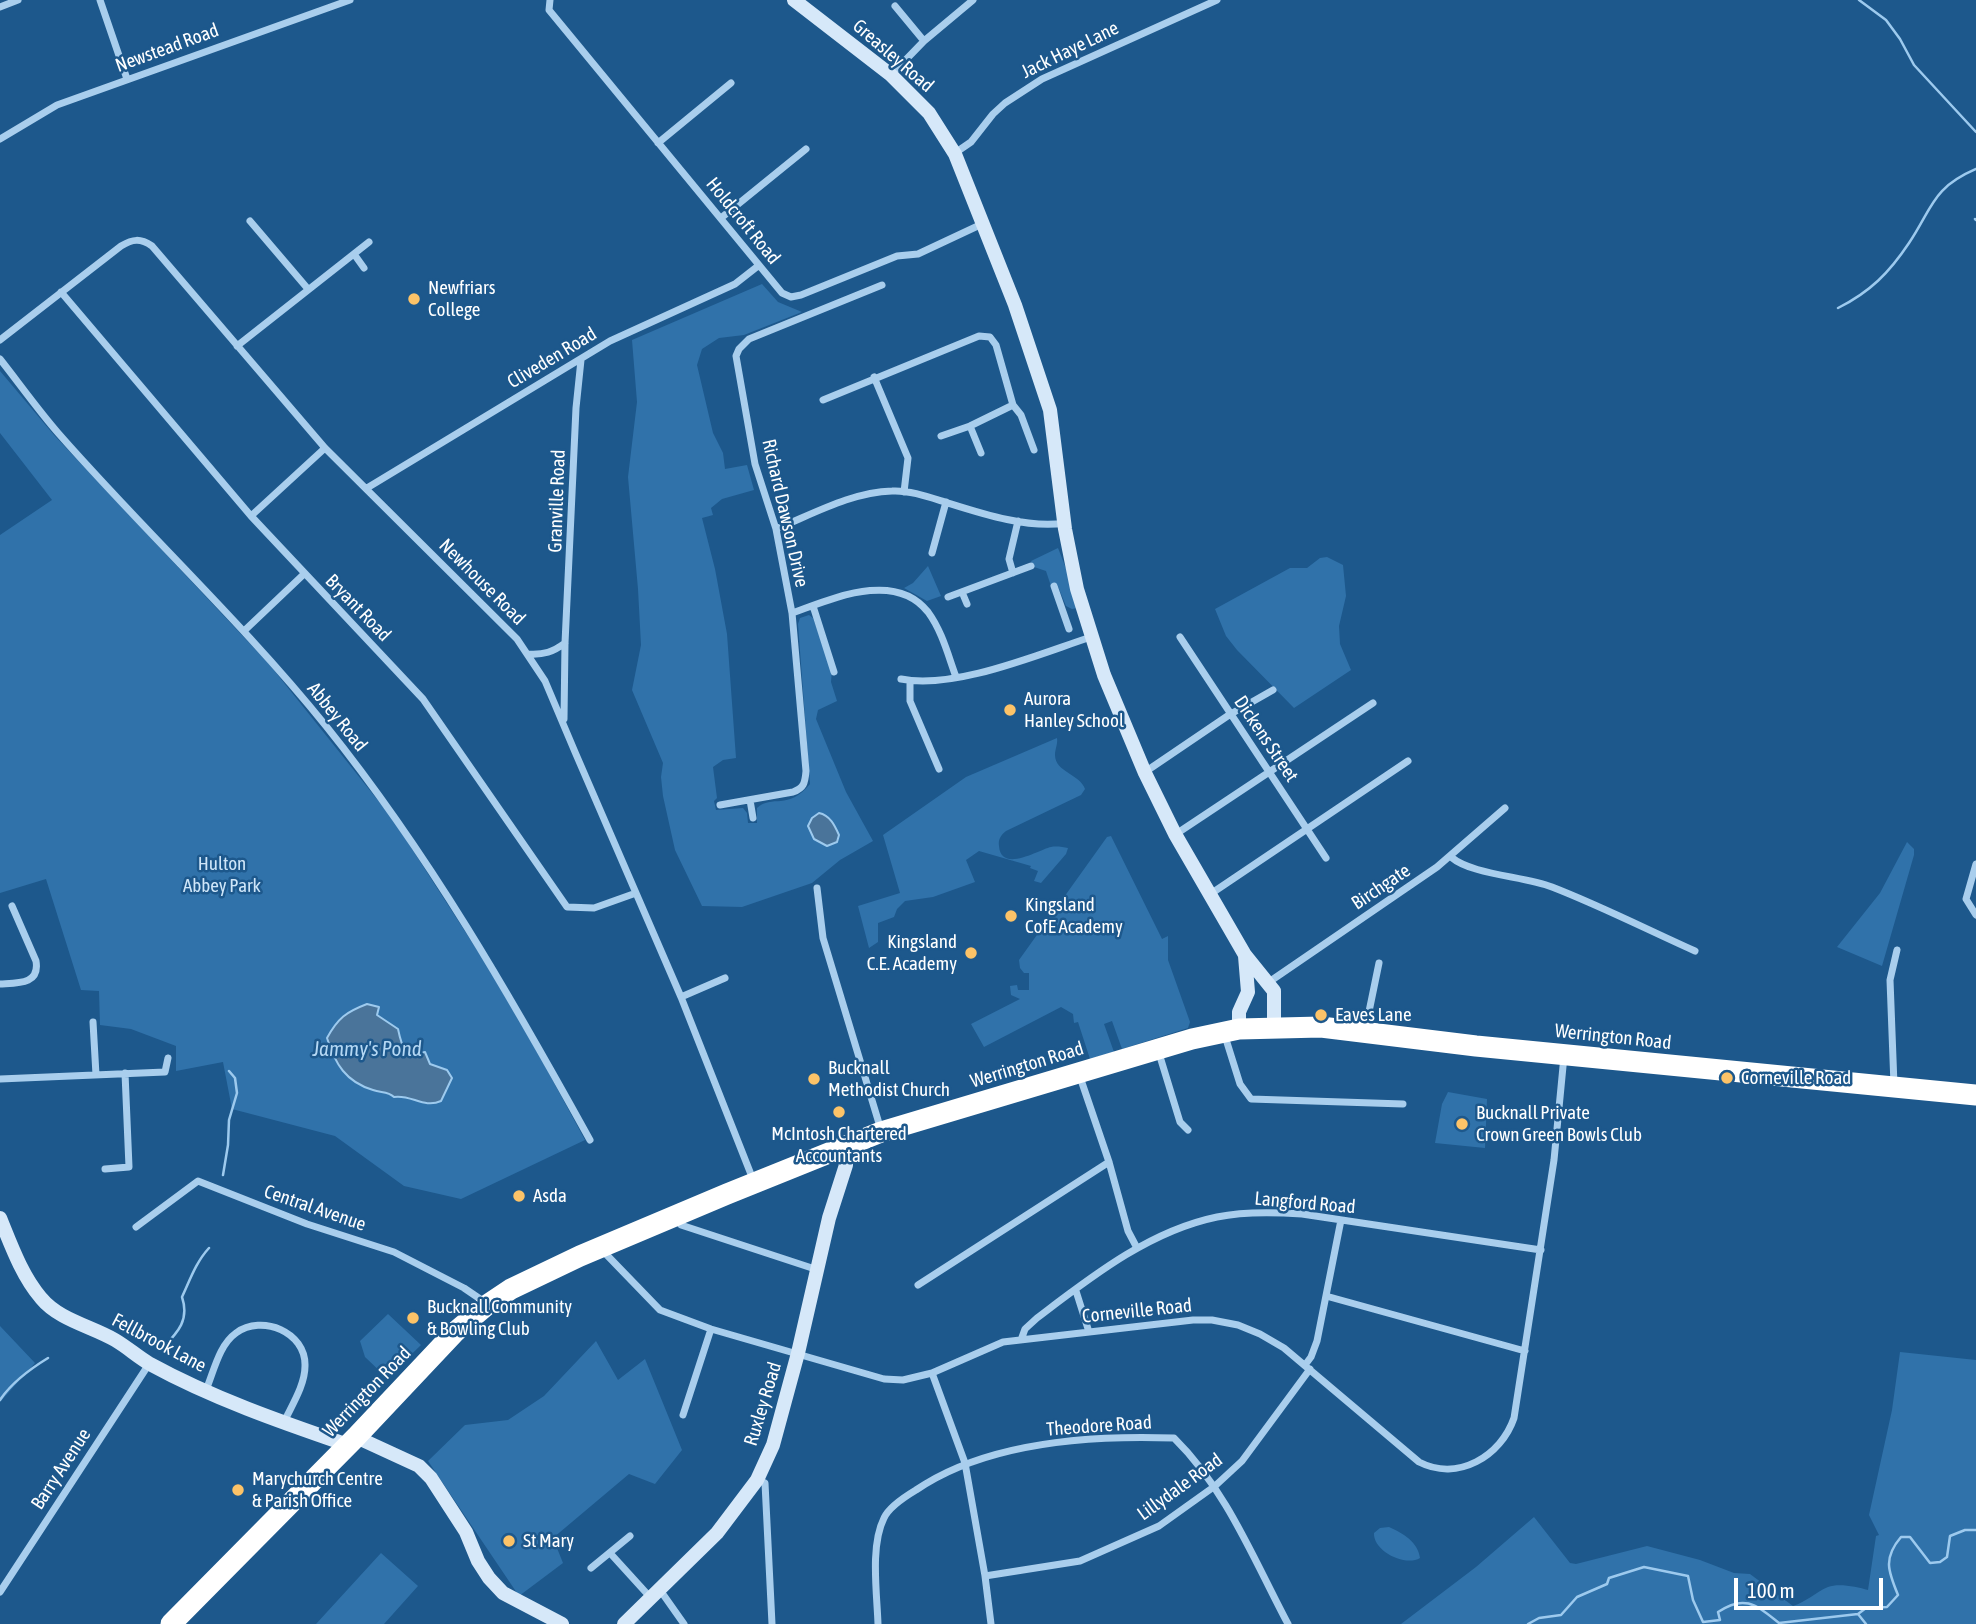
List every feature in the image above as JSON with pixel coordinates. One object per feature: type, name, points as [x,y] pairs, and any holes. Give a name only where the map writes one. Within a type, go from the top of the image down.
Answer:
[{"type":"highway","name":"Werrington Road","points":[[171,1624],[456,1332],[487,1305],[532,1278],[675,1215],[881,1132],[1158,1049],[1232,1031],[1274,1027],[1321,1027],[1564,1055],[1976,1095]]},
{"type":"street","points":[[0,7],[18,0]]},
{"type":"street","points":[[100,0],[127,79]]},
{"type":"street","name":"Newstead Road","points":[[0,139],[57,105],[350,0]]},
{"type":"street","name":"Holdcroft Road","points":[[550,0],[549,10],[782,293],[791,297],[801,295],[897,256],[918,254],[982,224]]},
{"type":"street","name":"Greasley Road","points":[[794,0],[891,75],[929,113],[955,154],[1015,305],[1050,410],[1065,526]]},
{"type":"street","points":[[891,75],[924,41],[973,0]]},
{"type":"street","name":"Jack Haye Lane","points":[[955,154],[971,142],[1005,103],[1042,79],[1217,0]]},
{"type":"street","points":[[895,6],[924,41]]},
{"type":"street","points":[[658,143],[731,83]]},
{"type":"street","points":[[721,218],[806,149]]},
{"type":"street","points":[[250,220],[308,289]]},
{"type":"street","name":"Newhouse Road","points":[[0,341],[121,246],[136,239],[144,240],[325,448],[517,639],[545,681],[564,721],[681,997],[754,1183]]},
{"type":"street","points":[[237,346],[369,242]]},
{"type":"street","points":[[354,254],[364,268]]},
{"type":"street","name":"Cliveden Road","points":[[366,488],[610,341],[735,284],[758,266]]},
{"type":"street","name":"Richard Dawson Drive","points":[[720,805],[793,792],[805,784],[806,771],[792,612],[776,529],[755,464],[736,356],[739,349],[750,339],[881,285]]},
{"type":"street","name":"Bryant Road","points":[[61,292],[251,516],[423,699],[567,907],[594,908],[636,893]]},
{"type":"street","points":[[822,400],[979,336],[990,337],[996,345],[1013,405],[1021,415],[1034,450]]},
{"type":"street","name":"Abbey Road","points":[[0,359],[57,432],[244,631],[325,725],[395,815],[491,964],[590,1140]]},
{"type":"street","name":"Granville Road","points":[[564,721],[576,408],[581,360]]},
{"type":"street","points":[[874,377],[908,458],[904,492]]},
{"type":"street","points":[[941,436],[970,426],[1013,405]]},
{"type":"street","points":[[970,426],[981,453]]},
{"type":"street","points":[[251,516],[325,448]]},
{"type":"street","points":[[776,529],[862,495],[895,490],[1018,521],[1065,526],[1083,612],[1104,675],[1145,773],[1175,834],[1245,954],[1274,990],[1274,1027]]},
{"type":"street","points":[[932,553],[946,502]]},
{"type":"street","points":[[1013,573],[1009,559],[1018,521]]},
{"type":"street","points":[[948,597],[1031,566]]},
{"type":"street","points":[[244,631],[304,574]]},
{"type":"street","points":[[1054,586],[1069,629]]},
{"type":"street","points":[[792,612],[869,590],[905,594],[920,604],[934,621],[956,677]]},
{"type":"street","points":[[962,592],[967,604]]},
{"type":"street","points":[[813,606],[834,672]]},
{"type":"street","points":[[1065,617],[1083,612]]},
{"type":"street","points":[[901,679],[910,681],[956,677],[1019,661],[1091,637]]},
{"type":"street","name":"Dickens Street","points":[[1180,637],[1326,859]]},
{"type":"street","points":[[528,654],[543,655],[565,643]]},
{"type":"street","points":[[910,681],[910,701],[939,769]]},
{"type":"street","points":[[1145,773],[1229,715],[1273,690]]},
{"type":"street","points":[[1175,834],[1373,703]]},
{"type":"street","points":[[1209,895],[1408,761]]},
{"type":"street","points":[[750,800],[753,818]]},
{"type":"street","name":"Birchgate","points":[[1269,982],[1451,856],[1505,807]]},
{"type":"street","points":[[1451,856],[1465,866],[1523,878],[1551,887],[1695,951]]},
{"type":"street","points":[[1976,864],[1966,899],[1976,915]]},
{"type":"street","points":[[817,888],[823,938],[881,1132]]},
{"type":"street","points":[[0,984],[27,982],[37,969],[12,906]]},
{"type":"street","points":[[1894,1088],[1890,980],[1897,950]]},
{"type":"street","points":[[1245,954],[1248,992],[1232,1031],[1240,1084],[1251,1099],[1403,1104]]},
{"type":"street","points":[[1365,1031],[1379,963]]},
{"type":"street","points":[[681,997],[725,978]]},
{"type":"street","points":[[93,1022],[96,1075]]},
{"type":"street","points":[[1158,1049],[1180,1122],[1188,1130]]},
{"type":"street","name":"Corneville Road","points":[[600,1247],[660,1310],[711,1329],[884,1379],[904,1380],[932,1373],[998,1343],[1193,1320],[1238,1325],[1284,1348],[1419,1462],[1436,1468],[1456,1468],[1485,1458],[1506,1437],[1514,1418],[1541,1250],[1559,1118],[1564,1055]]},
{"type":"street","points":[[0,1079],[165,1072],[168,1058]]},
{"type":"street","points":[[105,1169],[129,1167],[125,1073]]},
{"type":"street","points":[[1079,1074],[1109,1162],[1128,1231],[1137,1248]]},
{"type":"street","name":"Ruxley Road","points":[[624,1624],[717,1533],[757,1480],[773,1446],[832,1207],[846,1165],[841,1147]]},
{"type":"street","points":[[918,1285],[1109,1162]]},
{"type":"street","name":"Central Avenue","points":[[136,1227],[198,1181],[307,1224],[394,1252],[464,1288],[487,1305]]},
{"type":"street","name":"Langford Road","points":[[1021,1340],[1028,1325],[1137,1248],[1195,1223],[1230,1215],[1288,1213],[1541,1250]]},
{"type":"street","points":[[675,1215],[681,1225],[818,1270]]},
{"type":"street","name":"Fellbrook Lane","points":[[0,1217],[22,1269],[42,1300],[55,1311],[114,1339],[149,1363],[206,1390],[284,1423],[352,1441],[419,1466],[431,1478],[466,1532],[478,1561],[489,1578],[503,1593],[562,1624]]},
{"type":"street","name":"Lillydale Road","points":[[985,1576],[1080,1561],[1159,1527],[1215,1486],[1242,1461],[1308,1367],[1314,1350],[1341,1220]]},
{"type":"street","points":[[1076,1291],[1089,1332]]},
{"type":"street","points":[[1326,1296],[1525,1351]]},
{"type":"street","points":[[206,1390],[225,1343],[237,1332],[251,1326],[267,1324],[281,1329],[291,1336],[301,1349],[306,1364],[303,1380],[284,1423]]},
{"type":"street","points":[[683,1415],[711,1329]]},
{"type":"street","name":"Barry Avenue","points":[[0,1592],[149,1363]]},
{"type":"street","points":[[932,1373],[965,1463],[991,1624]]},
{"type":"street","name":"Theodore Road","points":[[965,1463],[1039,1445],[1130,1436],[1174,1438],[1192,1455],[1215,1486]]},
{"type":"street","points":[[877,1624],[876,1550],[884,1517],[904,1497],[929,1480],[965,1463]]},
{"type":"street","points":[[757,1480],[765,1483],[772,1624]]},
{"type":"street","points":[[1215,1486],[1288,1624]]},
{"type":"street","points":[[591,1568],[629,1536]]},
{"type":"street","points":[[610,1553],[655,1593],[684,1624]]},
{"type":"green space","points":[[762,284],[778,302],[802,312],[744,335],[719,338],[702,349],[697,365],[713,433],[723,453],[725,469],[747,465],[754,490],[722,499],[711,508],[713,515],[702,518],[727,634],[736,758],[723,760],[713,767],[717,798],[714,801],[716,810],[743,808],[747,813],[748,823],[757,823],[757,808],[769,802],[795,797],[810,784],[798,624],[800,618],[809,615],[813,618],[832,670],[831,682],[837,701],[818,710],[816,719],[846,792],[873,841],[840,860],[812,883],[742,907],[702,906],[675,850],[663,796],[663,763],[632,690],[641,645],[628,477],[637,402],[632,340]]},
{"type":"green space","name":"Hulton Abbey Park","points":[[0,371],[54,435],[269,664],[392,818],[486,964],[585,1140],[461,1199],[404,1186],[335,1136],[232,1109],[223,1062],[176,1071],[176,1046],[131,1029],[100,1025],[99,991],[81,990],[46,879],[0,893],[0,535],[52,500],[0,433]]},
{"type":"green space","points":[[1058,548],[1077,608],[1066,606],[1057,584],[1051,586],[1046,571],[1034,567],[1031,561]]},
{"type":"green space","points":[[1327,557],[1343,565],[1346,596],[1339,626],[1340,644],[1351,670],[1294,708],[1237,650],[1226,636],[1215,609],[1290,568],[1307,568],[1320,558]]},
{"type":"green space","points":[[928,566],[941,596],[927,601],[904,588],[913,583]]},
{"type":"green space","points":[[1057,738],[1056,761],[1085,789],[1081,795],[1006,831],[999,841],[1001,854],[1013,859],[1051,847],[1068,848],[1041,883],[1034,881],[1038,871],[1030,868],[1031,866],[979,851],[966,860],[975,882],[933,897],[905,901],[894,917],[878,923],[878,942],[869,948],[858,906],[900,893],[883,835],[966,777]]},
{"type":"green space","points":[[1111,836],[1162,939],[1168,936],[1168,960],[1190,1022],[1188,1028],[1122,1049],[1112,1021],[1104,1024],[1114,1052],[1090,1059],[1078,1022],[1074,1023],[1073,1014],[1061,1007],[984,1047],[971,1024],[1020,999],[1011,995],[1010,986],[1017,985],[1018,990],[1029,990],[1029,973],[1024,973],[1020,968],[1019,960],[1107,837]]},
{"type":"green space","points":[[1907,842],[1914,849],[1914,855],[1882,966],[1837,947],[1880,893]]},
{"type":"green space","name":"Bucknall Private Crown Green Bowls Club","points":[[1448,1092],[1487,1099],[1485,1148],[1435,1143],[1442,1104]]},
{"type":"green space","points":[[388,1314],[421,1345],[387,1378],[365,1357],[360,1341]]},
{"type":"green space","points":[[0,1326],[35,1363],[0,1402]]},
{"type":"green space","points":[[596,1341],[618,1380],[645,1359],[682,1450],[655,1484],[629,1474],[553,1538],[563,1563],[519,1596],[428,1461],[465,1425],[508,1420],[544,1396]]},
{"type":"green space","points":[[1900,1352],[1976,1360],[1976,1624],[1401,1624],[1476,1567],[1534,1517],[1570,1563],[1576,1564],[1647,1546],[1700,1560],[1734,1573],[1750,1574],[1793,1606],[1832,1586],[1868,1590],[1876,1536],[1879,1535],[1869,1515],[1892,1410]]},
{"type":"green space","points":[[1389,1527],[1413,1543],[1420,1558],[1399,1559],[1379,1546],[1374,1533],[1380,1528]]},
{"type":"green space","points":[[381,1553],[418,1586],[384,1624],[316,1624]]},
{"type":"water","points":[[819,813],[829,818],[834,825],[839,835],[837,842],[827,846],[814,839],[808,826],[812,818]]},
{"type":"water","name":"Jammy's Pond","points":[[367,1004],[379,1007],[377,1015],[398,1029],[405,1050],[412,1053],[425,1052],[430,1064],[447,1070],[452,1078],[441,1101],[429,1103],[394,1097],[364,1087],[343,1071],[327,1038],[343,1016]]},
{"type":"waterway","points":[[1859,0],[1886,20],[1914,65],[1976,132]]},
{"type":"waterway","points":[[1838,308],[1860,295],[1886,273],[1942,191],[1961,176],[1976,169]]},
{"type":"waterway","points":[[223,1175],[229,1120],[237,1093],[235,1078],[229,1071]]},
{"type":"waterway","points":[[161,1350],[183,1320],[182,1297],[197,1265],[209,1248]]},
{"type":"waterway","points":[[0,1400],[22,1376],[48,1358]]},
{"type":"waterway","points":[[1528,1624],[1539,1618],[1561,1615],[1577,1597],[1607,1584],[1609,1578],[1644,1567],[1688,1576],[1693,1600],[1703,1622],[1720,1620],[1718,1612],[1743,1603],[1757,1607],[1779,1623],[1858,1614],[1866,1608],[1887,1607],[1898,1595],[1889,1565],[1892,1552],[1901,1537],[1910,1537],[1930,1563],[1940,1562],[1947,1557],[1950,1536],[1965,1530],[1976,1530]]},
{"type":"waterway","points":[[1858,1614],[1866,1624]]},
{"type":"place","name":"Newfriars College","points":[[414,299]]},
{"type":"place","name":"Aurora Hanley School","points":[[1010,710]]},
{"type":"place","name":"Kingsland CofE Academy","points":[[1011,916]]},
{"type":"place","name":"Kingsland C.E. Academy","points":[[971,953]]},
{"type":"place","name":"Eaves Lane","points":[[1321,1015]]},
{"type":"place","name":"Corneville Road","points":[[1727,1078]]},
{"type":"place","name":"Bucknall Methodist Church","points":[[814,1079]]},
{"type":"place","name":"McIntosh Chartered Accountants","points":[[839,1112]]},
{"type":"place","name":"Bucknall Private Crown Green Bowls Club","points":[[1462,1124]]},
{"type":"place","name":"Asda","points":[[519,1196]]},
{"type":"place","name":"Bucknall Community & Bowling Club","points":[[413,1318]]},
{"type":"place","name":"Marychurch Centre & Parish Office","points":[[238,1490]]},
{"type":"place","name":"St Mary","points":[[509,1541]]}]
